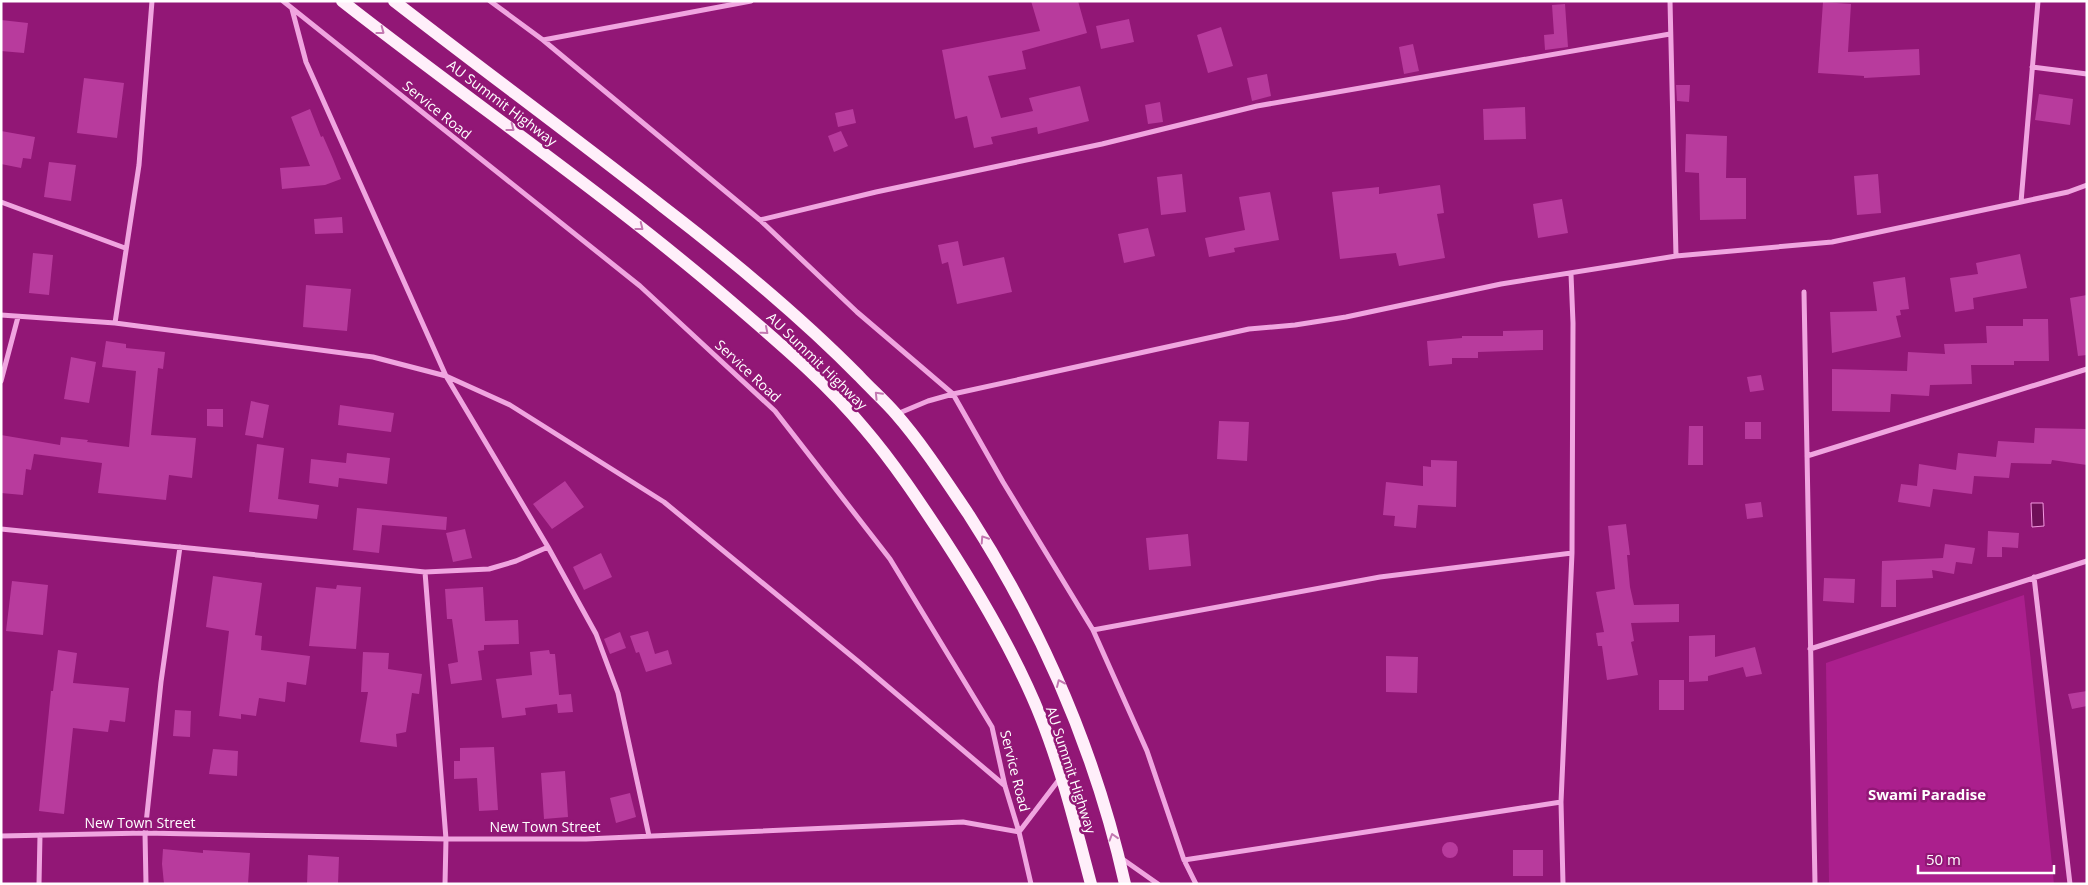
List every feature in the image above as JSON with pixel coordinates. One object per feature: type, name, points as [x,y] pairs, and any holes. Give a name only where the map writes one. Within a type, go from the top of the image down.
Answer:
[{"type":"main road","name":"AU Summit Highway","points":[[342,1],[606,200],[705,279],[798,359],[864,427],[917,497],[970,580],[1015,662],[1040,717],[1061,777],[1091,884]]},
{"type":"main road","name":"AU Summit Highway","points":[[394,1],[729,257],[820,336],[896,414],[943,476],[999,562],[1044,646],[1069,703],[1092,768],[1119,857],[1125,884]]},
{"type":"street","points":[[115,323],[139,166],[152,1]]},
{"type":"street","name":"Service Road","points":[[283,1],[640,286],[775,411],[890,559],[992,727],[1005,786],[1019,832],[1031,884]]},
{"type":"street","points":[[490,1],[543,40],[760,220],[858,312],[953,394],[1003,482],[1093,630],[1147,751],[1184,860],[1196,884]]},
{"type":"street","points":[[543,40],[751,1]]},
{"type":"street","points":[[1670,1],[1676,256]]},
{"type":"street","points":[[2021,202],[2038,1]]},
{"type":"street","points":[[292,8],[306,62],[446,376],[548,546],[596,634],[618,693],[649,836]]},
{"type":"street","points":[[760,220],[876,192],[1102,144],[1257,106],[1670,34]]},
{"type":"street","points":[[2032,67],[2087,74]]},
{"type":"street","points":[[896,414],[928,401],[953,394],[1249,329],[1294,325],[1346,317],[1501,284],[1676,256],[1832,242],[2068,192],[2087,185]]},
{"type":"street","points":[[1,202],[125,248]]},
{"type":"street","points":[[1563,884],[1561,802],[1572,553],[1572,274]]},
{"type":"street","points":[[1804,292],[1815,884]]},
{"type":"street","points":[[1,315],[115,323],[373,357],[446,376],[510,405],[664,502],[860,663],[1005,786]]},
{"type":"street","points":[[1,381],[18,317]]},
{"type":"street","points":[[1807,456],[2087,369]]},
{"type":"street","points":[[1,529],[425,572],[489,569],[516,561],[548,546]]},
{"type":"street","points":[[146,884],[145,833],[161,682],[180,547]]},
{"type":"street","points":[[1093,630],[1380,577],[1572,553]]},
{"type":"street","points":[[1810,649],[2087,561]]},
{"type":"street","points":[[425,572],[446,839],[445,884]]},
{"type":"street","points":[[2034,577],[2070,884]]},
{"type":"street","points":[[1019,832],[1061,777]]},
{"type":"street","points":[[1184,860],[1561,802]]},
{"type":"street","name":"New Town Street","points":[[1,836],[145,833],[446,839],[586,839],[962,822],[1019,832]]},
{"type":"street","points":[[39,884],[40,835]]},
{"type":"street","points":[[1119,857],[1158,884]]},
{"type":"shaded area","points":[[2031,503],[2043,503],[2044,526],[2032,527]]},
{"type":"shaded area","points":[[2024,595],[2054,884],[1829,884],[1826,663]]},
{"type":"building","points":[[1031,1],[1078,1],[1087,33],[1022,51],[1026,69],[988,76],[1001,118],[1033,111],[1029,98],[1080,86],[1089,121],[1038,134],[1037,127],[991,137],[993,144],[974,148],[967,116],[955,119],[942,50],[1040,31]]},
{"type":"building","points":[[1823,2],[1851,4],[1848,52],[1919,49],[1920,75],[1864,78],[1864,76],[1818,73]]},
{"type":"building","points":[[1565,4],[1568,47],[1545,50],[1544,35],[1554,34],[1552,5]]},
{"type":"building","points":[[1129,19],[1134,42],[1101,49],[1096,26]]},
{"type":"building","points":[[1,20],[28,23],[24,53],[1,51]]},
{"type":"building","points":[[1221,27],[1233,66],[1208,73],[1197,35]]},
{"type":"building","points":[[1413,44],[1419,71],[1404,74],[1399,47]]},
{"type":"building","points":[[1267,74],[1271,96],[1252,101],[1247,78]]},
{"type":"building","points":[[84,78],[124,83],[117,138],[77,133]]},
{"type":"building","points":[[1676,85],[1690,85],[1689,102],[1677,101]]},
{"type":"building","points":[[2039,94],[2073,99],[2070,125],[2035,120]]},
{"type":"building","points":[[1160,102],[1163,122],[1148,124],[1145,105]]},
{"type":"building","points":[[1525,107],[1526,139],[1484,140],[1483,109]]},
{"type":"building","points":[[310,109],[341,179],[325,185],[282,189],[280,168],[310,166],[291,117]]},
{"type":"building","points":[[853,109],[856,123],[838,127],[835,113]]},
{"type":"building","points":[[1,131],[35,137],[31,159],[23,158],[21,168],[1,164]]},
{"type":"building","points":[[841,131],[848,146],[834,152],[828,136]]},
{"type":"building","points":[[1686,134],[1727,136],[1726,178],[1746,178],[1746,219],[1700,220],[1699,173],[1685,172]]},
{"type":"building","points":[[49,162],[76,165],[71,201],[44,197]]},
{"type":"building","points":[[1182,174],[1186,212],[1161,215],[1157,177]]},
{"type":"building","points":[[1878,174],[1881,213],[1857,215],[1854,176]]},
{"type":"building","points":[[1440,185],[1444,213],[1437,214],[1445,258],[1399,266],[1396,253],[1340,259],[1332,192],[1379,187],[1379,194]]},
{"type":"building","points":[[1270,192],[1279,240],[1234,248],[1235,252],[1209,257],[1205,238],[1245,230],[1239,197]]},
{"type":"building","points":[[1562,199],[1568,233],[1538,238],[1533,204]]},
{"type":"building","points":[[342,217],[343,233],[315,234],[314,219]]},
{"type":"building","points":[[1148,228],[1155,256],[1124,263],[1118,234]]},
{"type":"building","points":[[958,241],[963,266],[1004,257],[1012,292],[957,304],[948,262],[942,264],[938,245]]},
{"type":"building","points":[[33,253],[53,255],[49,295],[29,293]]},
{"type":"building","points":[[2020,254],[2027,288],[1973,298],[1974,309],[1955,312],[1950,278],[1978,274],[1976,263]]},
{"type":"building","points":[[1905,277],[1909,309],[1900,310],[1901,315],[1896,316],[1901,337],[1832,353],[1830,312],[1877,311],[1873,282]]},
{"type":"building","points":[[306,285],[351,289],[347,331],[303,327]]},
{"type":"building","points":[[2087,295],[2087,355],[2078,356],[2070,298]]},
{"type":"building","points":[[2023,319],[2048,319],[2049,361],[2014,361],[2014,365],[1971,365],[1972,384],[1930,385],[1929,396],[1891,394],[1890,412],[1832,411],[1832,369],[1907,371],[1908,352],[1945,354],[1944,344],[1987,343],[1986,326],[2023,326]]},
{"type":"building","points":[[1543,330],[1543,350],[1478,352],[1478,358],[1452,358],[1452,364],[1429,366],[1427,341],[1462,338],[1462,336],[1503,336],[1503,331]]},
{"type":"building","points":[[106,341],[126,344],[126,348],[165,352],[163,369],[158,368],[151,435],[196,438],[192,478],[169,475],[166,500],[98,493],[102,463],[34,454],[31,470],[26,469],[23,495],[1,493],[1,435],[60,445],[61,437],[129,447],[136,371],[102,367]]},
{"type":"building","points":[[71,357],[96,362],[89,403],[64,399]]},
{"type":"building","points":[[1761,375],[1764,390],[1750,392],[1747,377]]},
{"type":"building","points":[[251,401],[269,405],[263,438],[245,435]]},
{"type":"building","points":[[340,405],[394,413],[391,432],[338,425]]},
{"type":"building","points":[[207,409],[223,409],[223,427],[207,426]]},
{"type":"building","points":[[1219,421],[1249,422],[1247,461],[1217,459]]},
{"type":"building","points":[[1745,422],[1761,422],[1761,439],[1745,439]]},
{"type":"building","points":[[1689,426],[1703,426],[1703,465],[1688,465]]},
{"type":"building","points":[[2035,428],[2087,429],[2087,465],[2052,460],[2051,464],[2011,463],[2009,478],[1974,476],[1972,494],[1933,489],[1930,507],[1898,502],[1901,484],[1917,486],[1919,464],[1956,470],[1958,453],[1996,457],[1998,441],[2034,443]]},
{"type":"building","points":[[257,444],[284,448],[278,499],[319,505],[317,519],[249,512]]},
{"type":"building","points":[[347,453],[390,458],[387,484],[339,478],[338,487],[309,483],[311,459],[346,463]]},
{"type":"building","points":[[1431,460],[1457,461],[1456,507],[1418,505],[1416,528],[1394,526],[1395,516],[1383,515],[1386,482],[1423,486],[1423,466],[1431,467]]},
{"type":"building","points":[[565,481],[584,507],[552,529],[533,504]]},
{"type":"building","points":[[1761,502],[1763,517],[1747,519],[1745,504]]},
{"type":"building","points":[[357,508],[447,517],[446,530],[382,525],[379,553],[353,550]]},
{"type":"building","points":[[1626,524],[1630,555],[1627,555],[1630,587],[1634,605],[1679,604],[1679,622],[1631,623],[1634,641],[1631,642],[1638,675],[1607,680],[1602,646],[1598,646],[1596,633],[1604,632],[1596,592],[1615,589],[1608,526]]},
{"type":"building","points":[[465,529],[472,558],[453,562],[446,533]]},
{"type":"building","points":[[1988,531],[2019,533],[2018,548],[2002,547],[2002,557],[1987,557]]},
{"type":"building","points":[[1188,534],[1191,566],[1149,570],[1146,538]]},
{"type":"building","points":[[1945,544],[1975,548],[1972,564],[1956,562],[1954,574],[1932,570],[1933,578],[1896,580],[1896,607],[1881,607],[1882,561],[1943,558]]},
{"type":"building","points":[[601,553],[612,577],[584,590],[573,567]]},
{"type":"building","points":[[213,576],[262,583],[255,635],[262,636],[261,650],[310,656],[306,685],[287,682],[285,702],[259,698],[256,716],[241,714],[241,719],[219,716],[229,631],[206,627]]},
{"type":"building","points":[[1824,578],[1855,579],[1854,603],[1823,601]]},
{"type":"building","points":[[12,581],[48,585],[43,635],[6,631]]},
{"type":"building","points":[[337,585],[361,587],[356,649],[309,646],[316,587],[336,589]]},
{"type":"building","points":[[483,587],[485,621],[518,620],[519,644],[484,645],[484,650],[478,651],[482,680],[451,684],[448,664],[458,662],[452,619],[447,619],[445,589]]},
{"type":"building","points":[[648,631],[655,654],[668,650],[672,664],[646,672],[639,652],[636,653],[630,636]]},
{"type":"building","points":[[620,632],[626,648],[610,654],[604,639]]},
{"type":"building","points":[[1715,635],[1715,657],[1755,647],[1762,674],[1746,677],[1743,667],[1708,676],[1708,681],[1689,682],[1689,636]]},
{"type":"building","points":[[58,650],[77,653],[73,683],[129,688],[125,722],[110,720],[108,732],[73,728],[64,814],[39,811],[51,691],[53,691]]},
{"type":"building","points":[[549,650],[550,654],[555,654],[559,695],[571,694],[573,712],[558,713],[557,704],[525,708],[526,715],[502,718],[496,679],[532,675],[530,652]]},
{"type":"building","points":[[363,652],[389,653],[388,669],[422,674],[419,694],[412,693],[406,732],[396,734],[397,747],[360,742],[368,692],[361,692]]},
{"type":"building","points":[[1386,656],[1418,657],[1417,693],[1386,692]]},
{"type":"building","points":[[1659,680],[1684,680],[1684,710],[1659,710]]},
{"type":"building","points":[[2087,691],[2087,706],[2072,709],[2068,694]]},
{"type":"building","points":[[175,710],[191,711],[190,737],[173,736]]},
{"type":"building","points":[[494,747],[498,810],[479,811],[477,778],[454,779],[454,761],[460,761],[460,748]]},
{"type":"building","points":[[213,749],[238,751],[237,776],[209,774]]},
{"type":"building","points":[[565,771],[568,817],[544,819],[541,773]]},
{"type":"building","points":[[630,793],[636,817],[616,823],[610,798]]},
{"type":"building","points":[[1447,842],[1453,842],[1458,847],[1456,856],[1447,858],[1442,853],[1442,847]]},
{"type":"building","points":[[163,849],[203,853],[203,850],[250,853],[248,884],[164,884]]},
{"type":"building","points":[[1513,850],[1543,850],[1543,876],[1513,876]]},
{"type":"building","points":[[308,855],[339,857],[338,884],[307,884]]},
{"type":"district","name":"Swami Paradise","points":[[1927,795]]}]
